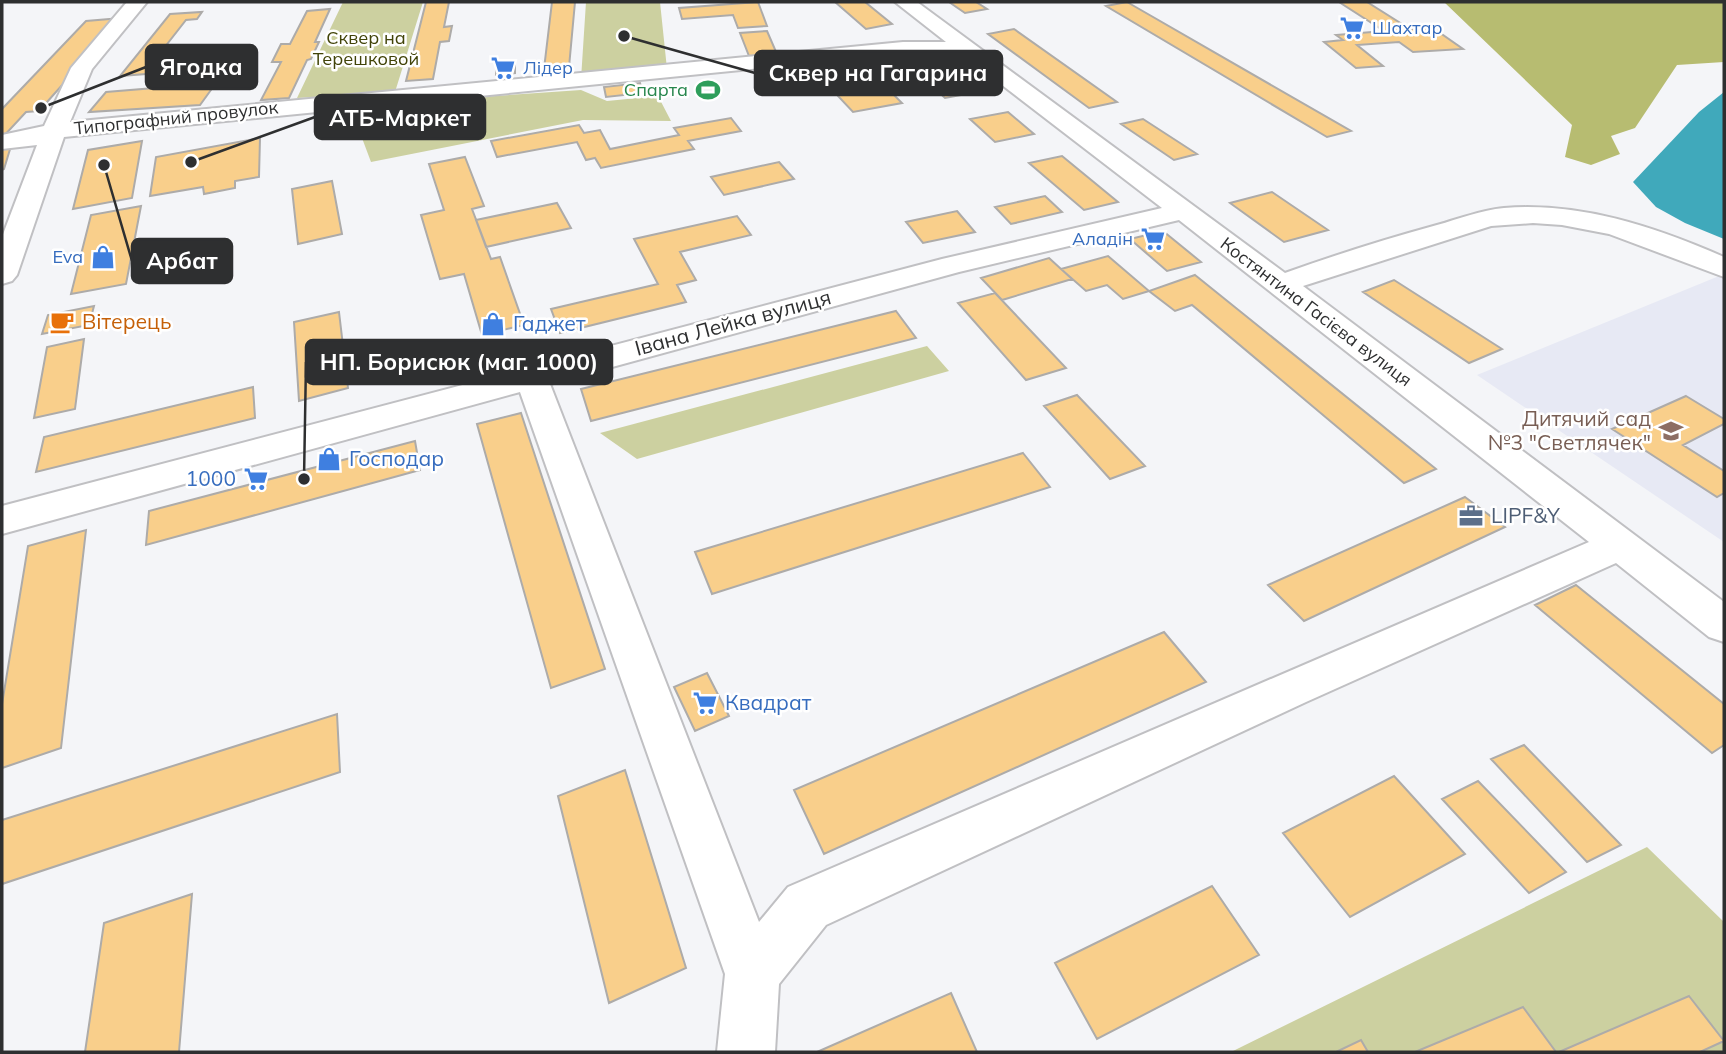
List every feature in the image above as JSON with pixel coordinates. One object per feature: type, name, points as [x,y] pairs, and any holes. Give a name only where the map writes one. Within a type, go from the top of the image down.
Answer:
[{"type":"street","points":[[2,275],[54,131],[82,68],[137,2]]},
{"type":"street","name":"Костянтина Гасієва вулиця","points":[[905,2],[1281,284],[1724,625]]},
{"type":"street","name":"Типографний провулок","points":[[2,142],[39,137],[54,131],[903,48],[966,49]]},
{"type":"street","name":"Івана Лейка вулиця","points":[[2,520],[952,265],[1183,211]]},
{"type":"street","points":[[1281,284],[1360,256],[1501,216],[1534,215],[1583,219],[1667,241],[1724,268]]},
{"type":"street","points":[[531,378],[752,974],[746,1052]]},
{"type":"street","points":[[752,974],[807,906],[1290,689],[1620,545]]},
{"type":"shaded area","points":[[1724,274],[1724,542],[1477,375]]},
{"type":"green space","name":"Сквер на Терешковой","points":[[343,2],[423,2],[395,92],[297,98]]},
{"type":"green space","points":[[586,2],[660,2],[667,69],[581,79]]},
{"type":"green space","points":[[1444,2],[1724,2],[1724,62],[1677,65],[1635,128],[1611,136],[1620,154],[1591,165],[1565,157],[1572,125]]},
{"type":"green space","points":[[581,90],[607,101],[658,96],[671,121],[583,120],[371,162],[350,106]]},
{"type":"green space","points":[[927,346],[949,371],[637,459],[600,433]]},
{"type":"green space","points":[[1647,847],[1724,922],[1724,1052],[1231,1052]]},
{"type":"water","points":[[1724,92],[1724,239],[1685,223],[1656,207],[1633,182],[1699,112]]},
{"type":"building","points":[[426,2],[449,2],[444,27],[452,26],[449,41],[440,42],[433,79],[406,81]]},
{"type":"building","points":[[552,2],[575,2],[569,67],[544,69]]},
{"type":"building","points":[[758,2],[767,26],[738,28],[733,15],[682,19],[679,8]]},
{"type":"building","points":[[835,2],[865,2],[892,24],[866,29]]},
{"type":"building","points":[[949,2],[976,2],[987,9],[965,13]]},
{"type":"building","points":[[1127,2],[1351,131],[1327,137],[1106,6]]},
{"type":"building","points":[[1339,2],[1367,2],[1410,29],[1433,28],[1463,49],[1413,52],[1399,42],[1357,45],[1383,66],[1356,68],[1324,42],[1343,40],[1336,35],[1384,31]]},
{"type":"building","points":[[330,9],[315,42],[319,42],[289,98],[261,100],[281,62],[272,62],[281,44],[290,44],[307,11]]},
{"type":"building","points":[[202,12],[197,19],[186,20],[150,66],[164,65],[159,73],[120,76],[170,14]]},
{"type":"building","points":[[122,18],[39,111],[26,112],[2,138],[2,109],[86,21]]},
{"type":"building","points":[[1014,29],[1117,102],[1089,108],[988,34]]},
{"type":"building","points":[[767,31],[777,54],[749,56],[740,33]]},
{"type":"building","points":[[515,61],[515,73],[496,75],[497,63]]},
{"type":"building","points":[[956,73],[978,92],[945,98],[924,79]]},
{"type":"building","points":[[216,83],[200,105],[89,112],[106,92]]},
{"type":"building","points":[[640,83],[643,93],[606,97],[604,87]]},
{"type":"building","points":[[885,86],[902,103],[853,112],[837,95]]},
{"type":"building","points":[[1008,112],[1034,134],[995,142],[970,119]]},
{"type":"building","points":[[731,118],[741,131],[688,141],[694,149],[601,168],[595,158],[586,160],[577,142],[497,157],[491,141],[579,125],[584,133],[600,130],[610,149],[679,135],[674,128]]},
{"type":"building","points":[[1143,119],[1197,154],[1174,160],[1121,124]]},
{"type":"building","points":[[260,138],[259,177],[235,181],[235,188],[204,194],[203,187],[150,196],[156,157]]},
{"type":"building","points":[[142,141],[132,198],[73,209],[88,150]]},
{"type":"building","points":[[11,146],[4,169],[2,170],[2,147]]},
{"type":"building","points":[[1062,156],[1118,202],[1084,210],[1029,163]]},
{"type":"building","points":[[465,157],[484,206],[472,209],[491,259],[500,257],[524,325],[482,335],[464,274],[440,279],[421,215],[444,210],[429,164]]},
{"type":"building","points":[[779,162],[794,179],[724,195],[711,177]]},
{"type":"building","points":[[332,181],[342,234],[298,244],[292,189]]},
{"type":"building","points":[[1272,192],[1328,230],[1284,242],[1230,203]]},
{"type":"building","points":[[1045,196],[1062,212],[1011,224],[995,207]]},
{"type":"building","points":[[557,203],[571,228],[486,247],[476,220]]},
{"type":"building","points":[[141,206],[126,284],[71,294],[91,215]]},
{"type":"building","points":[[957,211],[975,232],[923,243],[906,222]]},
{"type":"building","points":[[737,216],[751,235],[680,252],[696,280],[677,285],[686,302],[560,333],[551,309],[658,284],[634,239]]},
{"type":"building","points":[[1163,231],[1201,262],[1167,271],[1130,239]]},
{"type":"building","points":[[1108,256],[1149,291],[1123,299],[1107,285],[1086,291],[1061,269]]},
{"type":"building","points":[[1049,258],[1072,279],[1002,300],[981,278]]},
{"type":"building","points":[[1195,275],[1436,469],[1404,483],[1192,305],[1175,311],[1149,291]]},
{"type":"building","points":[[1394,280],[1502,349],[1469,363],[1363,292]]},
{"type":"building","points":[[995,293],[1066,368],[1026,380],[958,303]]},
{"type":"building","points":[[94,306],[89,325],[42,334],[48,315]]},
{"type":"building","points":[[896,311],[916,338],[591,421],[581,389]]},
{"type":"building","points":[[339,312],[348,388],[299,401],[294,322]]},
{"type":"building","points":[[84,339],[75,409],[34,418],[47,347]]},
{"type":"building","points":[[253,387],[255,418],[36,472],[44,437]]},
{"type":"building","points":[[1077,395],[1145,466],[1110,479],[1044,406]]},
{"type":"building","points":[[1686,396],[1724,419],[1724,424],[1683,445],[1724,471],[1724,493],[1717,497],[1612,429]]},
{"type":"building","points":[[521,413],[605,669],[551,688],[477,424]]},
{"type":"building","points":[[415,441],[420,470],[146,545],[149,511]]},
{"type":"building","points":[[1023,453],[1050,487],[712,594],[695,552]]},
{"type":"building","points":[[1465,497],[1505,527],[1304,621],[1268,585]]},
{"type":"building","points":[[86,530],[61,748],[2,768],[2,704],[28,546]]},
{"type":"building","points":[[1576,585],[1724,704],[1724,745],[1712,753],[1535,605]]},
{"type":"building","points":[[1164,632],[1206,682],[824,854],[794,790]]},
{"type":"building","points":[[707,673],[729,716],[695,731],[674,687]]},
{"type":"building","points":[[337,714],[340,772],[2,884],[2,820]]},
{"type":"building","points":[[1524,745],[1621,845],[1587,862],[1491,759]]},
{"type":"building","points":[[625,770],[686,968],[609,1003],[558,796]]},
{"type":"building","points":[[1394,776],[1465,854],[1350,917],[1283,833]]},
{"type":"building","points":[[1478,781],[1566,872],[1529,893],[1442,799]]},
{"type":"building","points":[[1212,886],[1259,955],[1097,1039],[1055,963]]},
{"type":"building","points":[[192,894],[179,1052],[85,1052],[104,923]]},
{"type":"building","points":[[951,993],[977,1052],[817,1052]]},
{"type":"building","points":[[1689,996],[1724,1041],[1700,1052],[1559,1052]]},
{"type":"building","points":[[1523,1007],[1556,1052],[1415,1052]]},
{"type":"building","points":[[1361,1040],[1368,1052],[1336,1052]]},
{"type":"place","name":"Шахтар","points":[[1352,28]]},
{"type":"place","name":"Сквер на Гагарина","points":[[624,36]]},
{"type":"place","name":"Лідер","points":[[503,68]]},
{"type":"place","name":"Спарта","points":[[708,90]]},
{"type":"place","name":"Ягодка","points":[[41,108]]},
{"type":"place","name":"АТБ-Маркет","points":[[191,162]]},
{"type":"place","name":"Арбат","points":[[104,165]]},
{"type":"place","name":"Аладін","points":[[1153,239]]},
{"type":"place","name":"Eva","points":[[103,257]]},
{"type":"place","name":"Вітерець","points":[[62,322]]},
{"type":"place","name":"Гаджет","points":[[493,324]]},
{"type":"place","name":"Дитячий сад №3 \"Светлячек\"","points":[[1671,431]]},
{"type":"place","name":"Господар","points":[[329,459]]},
{"type":"place","name":"1000","points":[[256,479]]},
{"type":"place","name":"НП. Борисюк (маг. 1000)","points":[[304,479]]},
{"type":"place","name":"LIPF&Y","points":[[1471,516]]},
{"type":"place","name":"Квадрат","points":[[705,703]]}]
